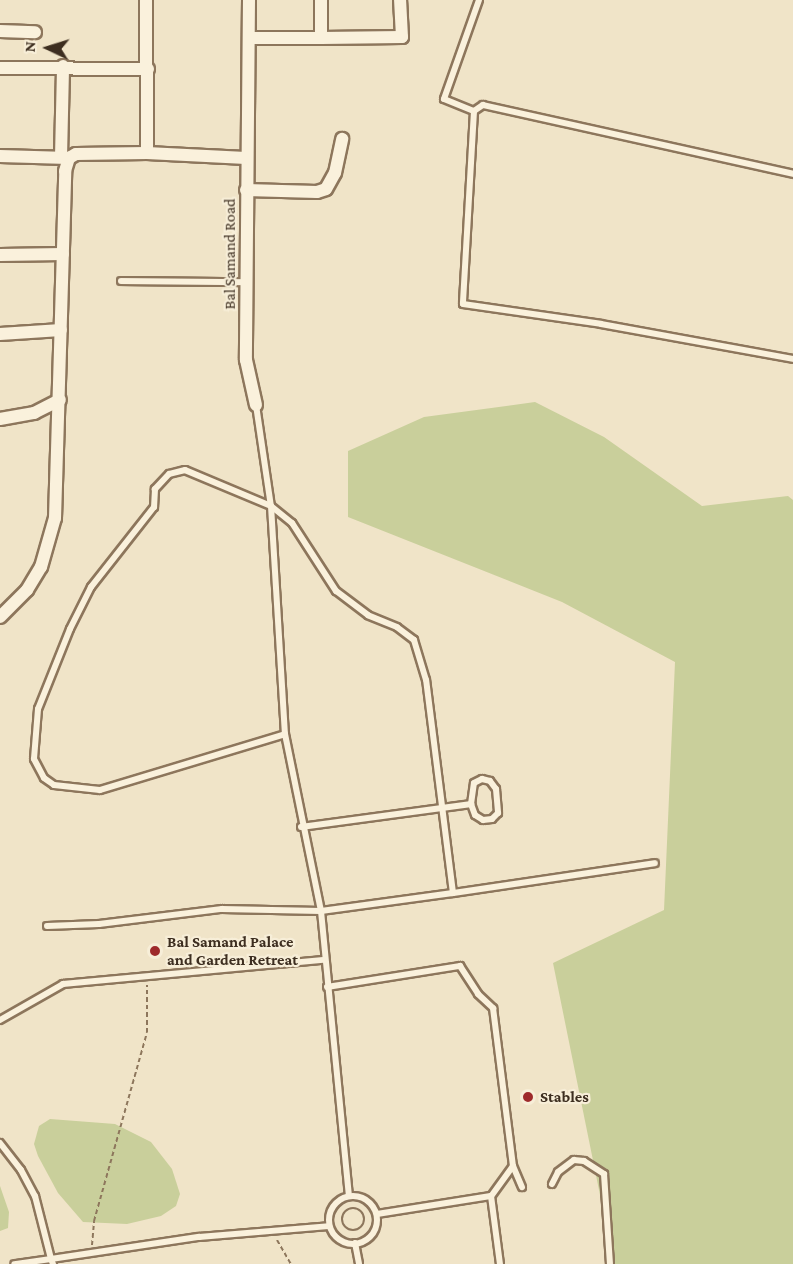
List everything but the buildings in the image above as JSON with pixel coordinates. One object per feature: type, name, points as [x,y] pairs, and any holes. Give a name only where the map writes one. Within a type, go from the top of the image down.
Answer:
[{"type":"street","points":[[146,0],[147,153]]},
{"type":"street","name":"Bal Samand Road","points":[[249,0],[246,360],[256,405]]},
{"type":"street","points":[[321,0],[321,38]]},
{"type":"street","points":[[249,38],[402,37],[400,0]]},
{"type":"street","points":[[0,31],[35,32]]},
{"type":"street","points":[[0,68],[63,66],[147,69]]},
{"type":"street","points":[[0,617],[32,582],[50,543],[55,518],[65,171],[63,66]]},
{"type":"street","points":[[246,190],[316,192],[326,189],[335,173],[342,139]]},
{"type":"street","points":[[0,156],[65,158],[76,154],[147,153],[246,158]]},
{"type":"street","points":[[0,255],[63,254]]},
{"type":"street","points":[[0,334],[61,330]]},
{"type":"street","points":[[0,419],[34,413],[60,400]]},
{"type":"lane","points":[[474,111],[444,99],[479,0]]},
{"type":"lane","points":[[474,111],[483,105],[793,174]]},
{"type":"lane","points":[[474,111],[463,304],[601,324],[793,358]]},
{"type":"lane","points":[[121,281],[247,282]]},
{"type":"lane","name":"Bal Samand Road","points":[[256,405],[271,506],[285,734],[301,827],[321,911],[323,960],[348,1196]]},
{"type":"lane","points":[[285,734],[100,790],[54,785],[44,778],[34,759],[38,709],[70,629],[91,587],[154,507],[155,489],[169,474],[185,470],[271,506],[292,523],[336,591],[368,615],[397,627],[414,640],[426,680],[453,893]]},
{"type":"lane","points":[[482,779],[490,781],[496,789],[498,813],[492,819],[483,820],[475,815],[471,804],[474,783],[482,779]]},
{"type":"lane","points":[[301,827],[471,804]]},
{"type":"lane","points":[[47,926],[99,924],[222,909],[321,911],[654,863]]},
{"type":"lane","points":[[0,1020],[17,1008],[63,984],[323,960]]},
{"type":"lane","points":[[327,987],[460,966],[493,1008],[513,1166],[522,1187]]},
{"type":"lane","points":[[0,1143],[21,1170],[35,1196],[52,1262]]},
{"type":"lane","points":[[552,1184],[558,1172],[574,1160],[584,1161],[604,1174],[610,1264]]},
{"type":"lane","points":[[500,1264],[491,1196],[513,1166]]},
{"type":"lane","points":[[348,1196],[367,1200],[377,1214],[371,1236],[355,1243],[337,1238],[329,1226],[333,1206],[348,1196]]},
{"type":"lane","points":[[377,1214],[491,1196]]},
{"type":"lane","points":[[14,1264],[52,1262],[199,1237],[329,1226]]},
{"type":"lane","points":[[355,1243],[359,1264]]},
{"type":"path","points":[[97,1255],[91,1242],[94,1221],[147,1032],[146,976]]},
{"type":"path","points":[[356,1208],[362,1212],[364,1222],[358,1229],[344,1225],[346,1210],[356,1208]]},
{"type":"path","points":[[272,1230],[291,1264]]},
{"type":"green space","points":[[535,402],[604,437],[702,506],[788,496],[793,500],[793,1264],[614,1264],[553,963],[664,910],[675,662],[562,602],[348,517],[348,451],[424,417]]},
{"type":"green space","points":[[50,1119],[115,1124],[151,1142],[172,1169],[180,1194],[176,1206],[161,1216],[127,1224],[83,1222],[58,1193],[34,1144],[39,1126]]},
{"type":"green space","points":[[0,1186],[9,1212],[8,1228],[0,1231]]},
{"type":"place","name":"Bal Samand Palace and Garden Retreat","points":[[155,951]]},
{"type":"place","name":"Stables","points":[[528,1097]]}]
